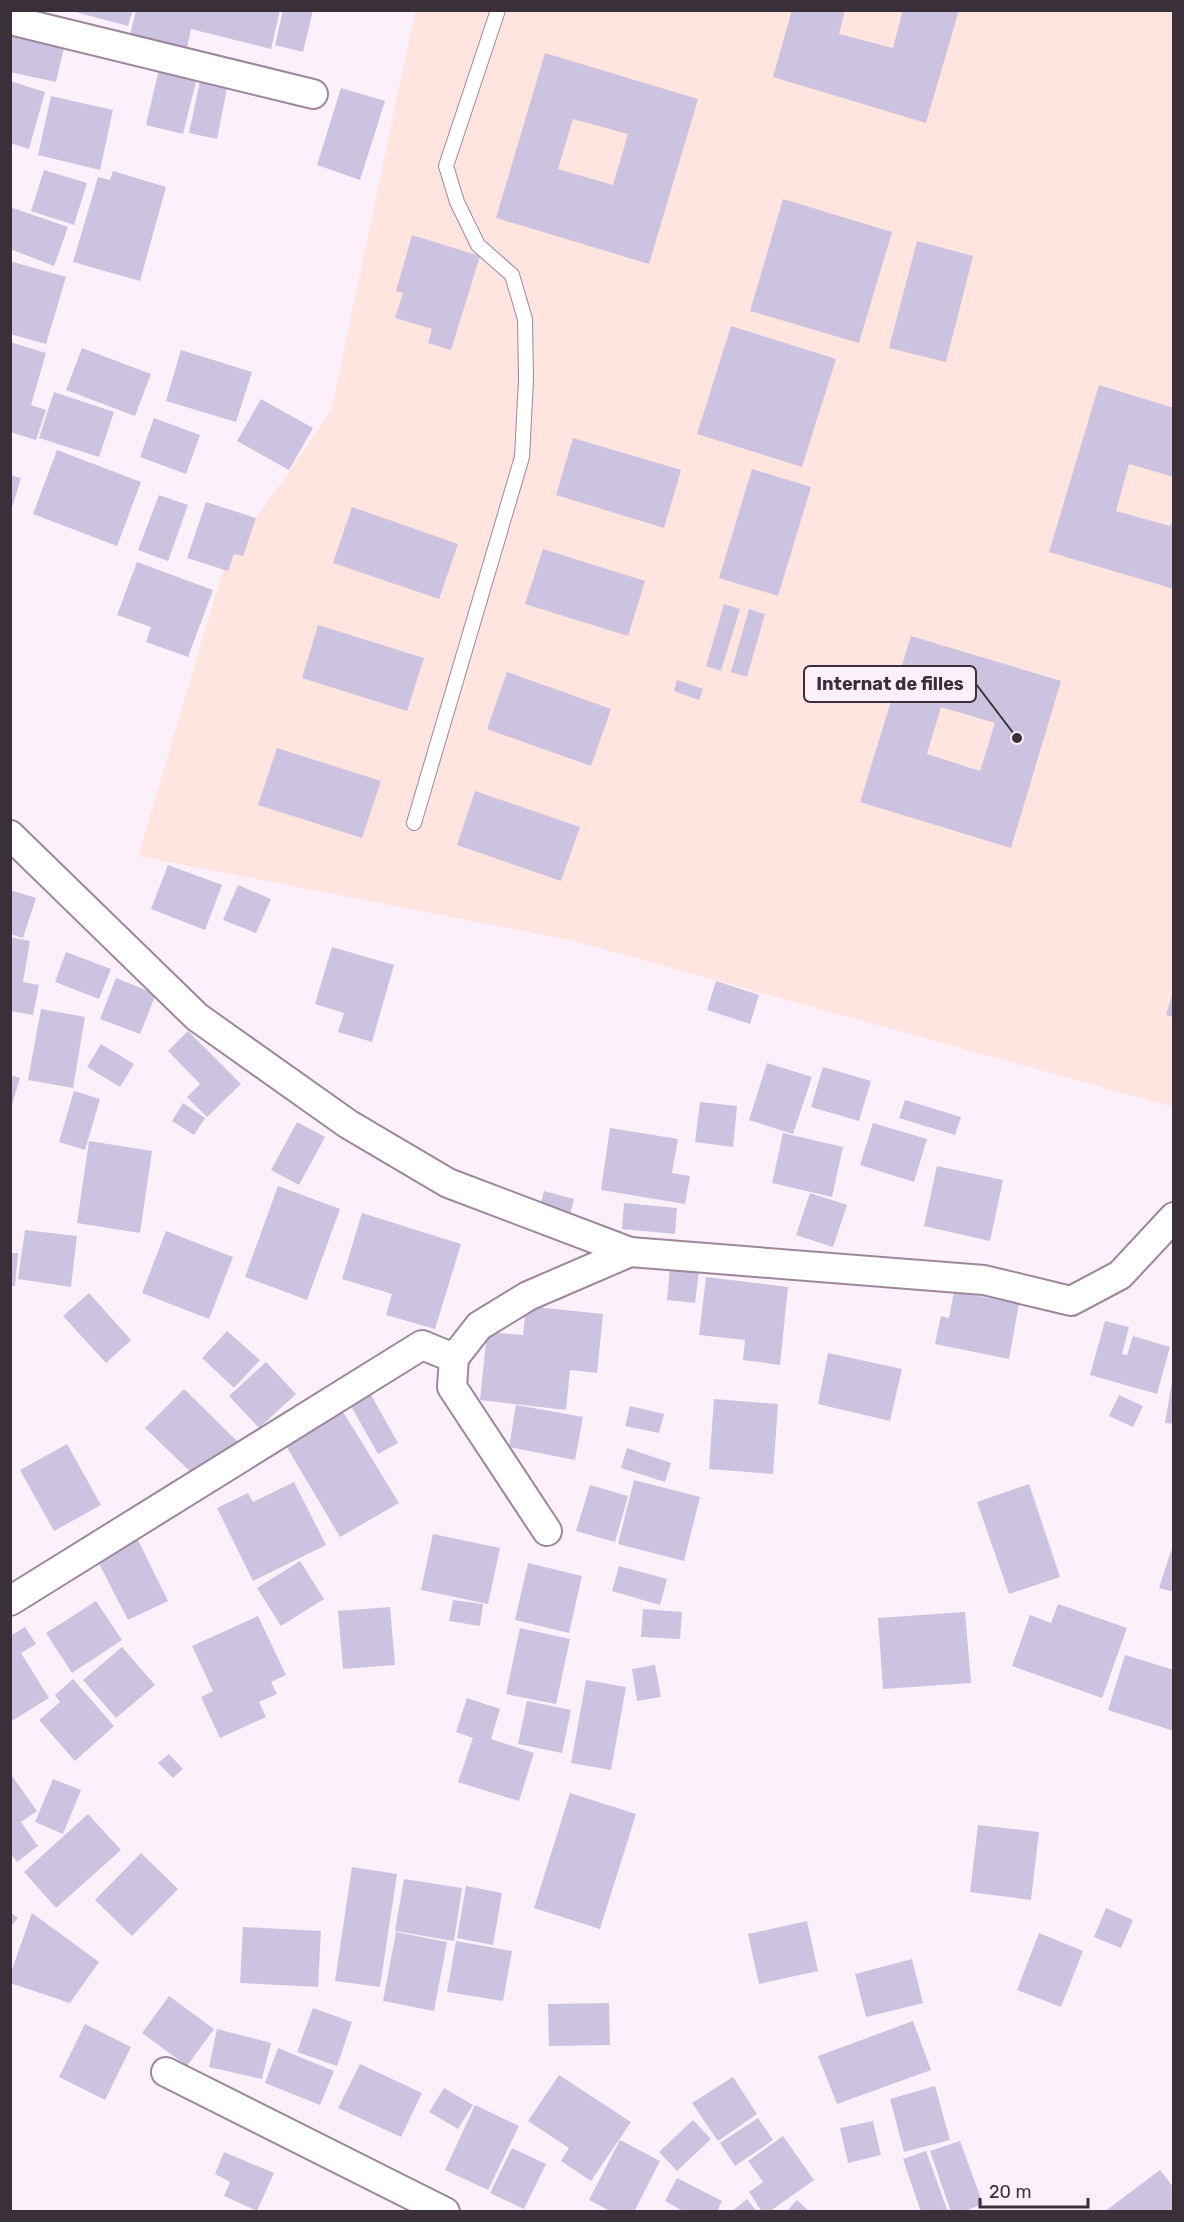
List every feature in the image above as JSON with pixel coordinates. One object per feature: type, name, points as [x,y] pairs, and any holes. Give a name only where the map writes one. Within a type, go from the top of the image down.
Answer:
[{"type":"street","points":[[10,20],[313,94]]},
{"type":"street","points":[[10,835],[197,1017],[348,1124],[448,1183],[630,1252],[984,1281],[1071,1301],[1120,1275],[1173,1217]]},
{"type":"street","points":[[10,1601],[422,1345],[585,1265],[630,1252]]},
{"type":"street","points":[[547,1531],[452,1387],[454,1358],[479,1326],[528,1296],[630,1252]]},
{"type":"street","points":[[422,1345],[454,1358]]},
{"type":"street","points":[[166,2072],[445,2211]]},
{"type":"lane","points":[[414,823],[522,457],[526,380],[525,319],[512,275],[478,245],[456,201],[446,166],[498,10]]},
{"type":"shaded area","points":[[415,11],[1173,11],[1173,1107],[574,941],[138,856],[225,563],[331,411]]},
{"type":"building","points":[[68,10],[133,10],[128,26]]},
{"type":"building","points":[[136,10],[280,10],[271,49],[191,29],[186,53],[129,39]]},
{"type":"building","points":[[283,10],[313,10],[303,52],[275,45]]},
{"type":"building","points":[[792,10],[845,10],[839,34],[893,48],[903,10],[959,10],[926,123],[773,77]]},
{"type":"building","points":[[10,26],[66,39],[56,82],[10,72]]},
{"type":"building","points":[[545,53],[698,99],[649,264],[496,218]],"holes":[[[573,119],[628,134],[613,185],[558,169]]]},
{"type":"building","points":[[159,69],[197,78],[183,134],[146,125]]},
{"type":"building","points":[[202,72],[229,78],[217,139],[189,133]]},
{"type":"building","points":[[10,81],[45,92],[29,149],[10,143]]},
{"type":"building","points":[[341,88],[385,101],[360,180],[317,165]]},
{"type":"building","points":[[51,96],[113,110],[100,170],[38,155]]},
{"type":"building","points":[[44,170],[87,183],[74,225],[31,211]]},
{"type":"building","points":[[113,171],[166,187],[140,281],[73,262],[98,177],[110,180]]},
{"type":"building","points":[[783,199],[892,232],[859,343],[750,311]]},
{"type":"building","points":[[10,207],[68,227],[54,266],[10,249]]},
{"type":"building","points":[[412,235],[480,256],[451,350],[428,343],[432,329],[395,318],[403,293],[396,291]]},
{"type":"building","points":[[917,241],[973,256],[946,362],[889,348]]},
{"type":"building","points":[[13,262],[66,277],[46,344],[10,334],[10,270]]},
{"type":"building","points":[[731,326],[836,359],[802,467],[697,434]]},
{"type":"building","points":[[10,342],[46,353],[31,405],[46,410],[36,440],[10,432]]},
{"type":"building","points":[[82,348],[151,374],[135,416],[66,390]]},
{"type":"building","points":[[181,350],[252,372],[236,422],[166,401]]},
{"type":"building","points":[[1099,385],[1174,408],[1174,477],[1129,464],[1116,511],[1170,526],[1174,517],[1174,589],[1049,552]]},
{"type":"building","points":[[54,392],[114,412],[99,457],[39,438]]},
{"type":"building","points":[[261,399],[313,428],[289,470],[237,441]]},
{"type":"building","points":[[154,418],[200,435],[186,474],[140,457]]},
{"type":"building","points":[[573,438],[681,470],[664,528],[556,495]]},
{"type":"building","points":[[57,450],[141,482],[117,546],[33,514]]},
{"type":"building","points":[[752,469],[811,487],[778,596],[719,578]]},
{"type":"building","points":[[10,475],[21,478],[11,511],[10,511]]},
{"type":"building","points":[[159,495],[188,505],[168,561],[138,550]]},
{"type":"building","points":[[206,502],[256,518],[243,556],[234,554],[228,571],[187,558]]},
{"type":"building","points":[[352,507],[458,544],[439,599],[333,563]]},
{"type":"building","points":[[543,549],[645,581],[628,636],[525,604]]},
{"type":"building","points":[[137,562],[213,590],[188,657],[146,642],[151,627],[117,615]]},
{"type":"building","points":[[724,604],[740,609],[721,671],[706,666]]},
{"type":"building","points":[[749,609],[765,614],[747,677],[731,672]]},
{"type":"building","points":[[318,625],[424,658],[407,711],[302,678]]},
{"type":"building","points":[[911,636],[1061,681],[1011,848],[860,802]],"holes":[[[941,707],[995,723],[980,771],[927,754]]]},
{"type":"building","points":[[507,672],[611,709],[591,766],[487,729]]},
{"type":"building","points":[[677,680],[703,689],[699,700],[674,691]]},
{"type":"building","points":[[277,748],[381,781],[362,838],[258,805]]},
{"type":"building","points":[[475,791],[580,827],[561,881],[457,845]]},
{"type":"building","points":[[168,865],[222,885],[205,930],[151,909]]},
{"type":"building","points":[[238,885],[271,899],[256,933],[223,920]]},
{"type":"building","points":[[10,890],[36,898],[23,938],[10,934]]},
{"type":"building","points":[[10,937],[30,941],[23,982],[39,985],[33,1015],[10,1011]]},
{"type":"building","points":[[332,947],[394,965],[372,1042],[338,1032],[344,1013],[315,1004]]},
{"type":"building","points":[[66,952],[111,969],[99,999],[55,982]]},
{"type":"building","points":[[116,978],[156,994],[140,1034],[100,1019]]},
{"type":"building","points":[[716,981],[759,995],[750,1024],[707,1010]]},
{"type":"building","points":[[1174,992],[1174,1017],[1166,1015]]},
{"type":"building","points":[[41,1009],[85,1017],[73,1088],[28,1080]]},
{"type":"building","points":[[188,1031],[241,1084],[207,1117],[187,1097],[200,1084],[168,1051]]},
{"type":"building","points":[[101,1044],[134,1064],[120,1087],[87,1067]]},
{"type":"building","points":[[767,1063],[812,1077],[793,1134],[749,1120]]},
{"type":"building","points":[[823,1067],[871,1081],[859,1121],[811,1107]]},
{"type":"building","points":[[10,1075],[20,1078],[11,1108],[10,1108]]},
{"type":"building","points":[[74,1091],[100,1099],[85,1150],[59,1142]]},
{"type":"building","points":[[905,1100],[961,1117],[955,1135],[899,1118]]},
{"type":"building","points":[[700,1102],[737,1106],[733,1147],[695,1142]]},
{"type":"building","points":[[183,1103],[205,1118],[194,1135],[172,1121]]},
{"type":"building","points":[[297,1122],[325,1137],[299,1185],[271,1170]]},
{"type":"building","points":[[873,1123],[927,1139],[914,1182],[860,1165]]},
{"type":"building","points":[[610,1128],[678,1139],[672,1173],[690,1176],[685,1204],[601,1190]]},
{"type":"building","points":[[783,1133],[843,1147],[832,1197],[772,1183]]},
{"type":"building","points":[[89,1141],[152,1151],[140,1233],[77,1223]]},
{"type":"building","points":[[937,1166],[1003,1180],[990,1241],[924,1226]]},
{"type":"building","points":[[278,1186],[340,1209],[307,1300],[245,1277]]},
{"type":"building","points":[[544,1191],[574,1199],[570,1215],[540,1207]]},
{"type":"building","points":[[810,1193],[847,1205],[833,1247],[796,1235]]},
{"type":"building","points":[[624,1203],[677,1208],[675,1234],[622,1229]]},
{"type":"building","points":[[362,1213],[461,1244],[435,1329],[386,1315],[392,1294],[342,1279]]},
{"type":"building","points":[[25,1230],[77,1236],[71,1287],[18,1279]]},
{"type":"building","points":[[166,1231],[233,1257],[209,1319],[142,1293]]},
{"type":"building","points":[[10,1253],[18,1253],[15,1286],[10,1286]]},
{"type":"building","points":[[670,1267],[699,1270],[695,1303],[667,1300]]},
{"type":"building","points":[[706,1277],[788,1287],[780,1365],[743,1360],[745,1340],[699,1335]]},
{"type":"building","points":[[954,1291],[1019,1304],[1009,1359],[935,1344],[941,1316],[949,1318]]},
{"type":"building","points":[[89,1293],[131,1340],[106,1363],[63,1316]]},
{"type":"building","points":[[526,1306],[603,1314],[597,1373],[570,1370],[566,1410],[480,1400],[487,1332],[523,1335]]},
{"type":"building","points":[[1105,1321],[1129,1327],[1122,1354],[1127,1355],[1133,1336],[1170,1347],[1157,1394],[1090,1375]]},
{"type":"building","points":[[227,1331],[260,1360],[234,1388],[202,1358]]},
{"type":"building","points":[[828,1353],[902,1369],[890,1421],[818,1404]]},
{"type":"building","points":[[266,1362],[296,1394],[259,1428],[229,1396]]},
{"type":"building","points":[[1172,1382],[1174,1382],[1174,1424],[1165,1423]]},
{"type":"building","points":[[184,1389],[237,1441],[199,1480],[145,1428]]},
{"type":"building","points":[[371,1395],[398,1443],[378,1454],[351,1406]]},
{"type":"building","points":[[1119,1395],[1143,1406],[1133,1427],[1109,1416]]},
{"type":"building","points":[[714,1399],[778,1404],[773,1474],[709,1469]]},
{"type":"building","points":[[516,1405],[583,1417],[575,1460],[509,1447]]},
{"type":"building","points":[[630,1406],[664,1414],[659,1433],[625,1426]]},
{"type":"building","points":[[342,1410],[399,1503],[340,1537],[285,1444]]},
{"type":"building","points":[[67,1444],[101,1505],[54,1531],[20,1470]]},
{"type":"building","points":[[627,1448],[671,1463],[665,1482],[621,1468]]},
{"type":"building","points":[[634,1480],[700,1497],[684,1561],[618,1544]]},
{"type":"building","points":[[294,1482],[326,1545],[253,1581],[217,1508],[248,1493],[253,1502]]},
{"type":"building","points":[[1029,1484],[1060,1577],[1009,1594],[977,1502]]},
{"type":"building","points":[[590,1485],[628,1496],[615,1542],[576,1531]]},
{"type":"building","points":[[433,1534],[500,1548],[488,1604],[421,1590]]},
{"type":"building","points":[[136,1536],[168,1601],[128,1620],[95,1556]]},
{"type":"building","points":[[1174,1546],[1174,1592],[1159,1588]]},
{"type":"building","points":[[300,1561],[324,1599],[281,1626],[257,1588]]},
{"type":"building","points":[[528,1563],[582,1576],[569,1633],[515,1620]]},
{"type":"building","points":[[619,1566],[667,1579],[660,1605],[612,1591]]},
{"type":"building","points":[[453,1600],[483,1604],[480,1626],[449,1621]]},
{"type":"building","points":[[96,1601],[122,1640],[72,1673],[46,1633]]},
{"type":"building","points":[[1058,1604],[1127,1628],[1102,1698],[1012,1666],[1030,1615],[1051,1623]]},
{"type":"building","points":[[390,1607],[395,1665],[343,1669],[338,1611]]},
{"type":"building","points":[[643,1609],[682,1612],[680,1639],[641,1637]]},
{"type":"building","points":[[965,1612],[971,1683],[883,1689],[878,1618]]},
{"type":"building","points":[[258,1616],[286,1675],[271,1682],[277,1694],[259,1702],[266,1717],[220,1738],[201,1697],[213,1691],[192,1646]]},
{"type":"building","points":[[25,1627],[36,1644],[21,1653],[49,1698],[10,1722],[10,1636]]},
{"type":"building","points":[[520,1628],[570,1639],[556,1704],[506,1694]]},
{"type":"building","points":[[122,1647],[155,1685],[116,1718],[83,1680]]},
{"type":"building","points":[[1125,1655],[1174,1670],[1174,1731],[1108,1710]]},
{"type":"building","points":[[655,1665],[661,1697],[637,1701],[632,1669]]},
{"type":"building","points":[[73,1679],[114,1726],[75,1761],[39,1720],[60,1702],[55,1695]]},
{"type":"building","points":[[586,1680],[626,1687],[611,1770],[571,1763]]},
{"type":"building","points":[[467,1698],[500,1709],[491,1739],[534,1753],[519,1801],[458,1782],[473,1738],[456,1732]]},
{"type":"building","points":[[527,1701],[571,1710],[562,1753],[518,1744]]},
{"type":"building","points":[[169,1754],[183,1769],[173,1778],[158,1763]]},
{"type":"building","points":[[10,1773],[37,1811],[21,1822],[38,1846],[17,1862],[10,1853]]},
{"type":"building","points":[[53,1779],[81,1790],[63,1834],[35,1822]]},
{"type":"building","points":[[570,1793],[636,1814],[600,1929],[534,1908]]},
{"type":"building","points":[[88,1814],[121,1850],[56,1908],[24,1872]]},
{"type":"building","points":[[978,1825],[1039,1832],[1031,1900],[970,1892]]},
{"type":"building","points":[[141,1853],[178,1889],[132,1936],[95,1900]]},
{"type":"building","points":[[352,1867],[397,1874],[380,1987],[335,1981]]},
{"type":"building","points":[[404,1879],[462,1888],[454,1941],[395,1931]]},
{"type":"building","points":[[466,1886],[502,1893],[493,1945],[457,1938]]},
{"type":"building","points":[[1106,1908],[1133,1920],[1121,1948],[1094,1937]]},
{"type":"building","points":[[10,1912],[18,1918],[10,1928]]},
{"type":"building","points":[[32,1913],[99,1962],[70,2003],[10,1983],[10,1975]]},
{"type":"building","points":[[807,1921],[818,1971],[759,1984],[748,1934]]},
{"type":"building","points":[[243,1927],[321,1931],[318,1987],[240,1983]]},
{"type":"building","points":[[396,1932],[447,1942],[434,2011],[383,2001]]},
{"type":"building","points":[[1039,1933],[1083,1951],[1061,2007],[1017,1990]]},
{"type":"building","points":[[456,1941],[512,1951],[503,2001],[447,1992]]},
{"type":"building","points":[[912,1959],[923,2003],[866,2017],[855,1974]]},
{"type":"building","points":[[169,1996],[214,2029],[187,2066],[142,2033]]},
{"type":"building","points":[[609,2003],[610,2045],[549,2046],[548,2004]]},
{"type":"building","points":[[313,2008],[352,2022],[337,2066],[297,2052]]},
{"type":"building","points":[[913,2021],[931,2070],[837,2104],[818,2056]]},
{"type":"building","points":[[85,2024],[131,2047],[105,2100],[59,2077]]},
{"type":"building","points":[[217,2029],[271,2043],[262,2079],[209,2067]]},
{"type":"building","points":[[278,2048],[334,2071],[320,2105],[265,2083]]},
{"type":"building","points":[[360,2064],[422,2093],[401,2137],[338,2108]]},
{"type":"building","points":[[559,2075],[631,2122],[591,2181],[561,2161],[569,2148],[528,2121]]},
{"type":"building","points":[[733,2077],[757,2114],[718,2141],[692,2103]]},
{"type":"building","points":[[935,2086],[950,2140],[904,2152],[890,2099]]},
{"type":"building","points":[[444,2088],[473,2105],[458,2129],[429,2112]]},
{"type":"building","points":[[475,2105],[519,2126],[488,2190],[445,2170]]},
{"type":"building","points":[[758,2118],[773,2140],[735,2166],[720,2143]]},
{"type":"building","points":[[693,2120],[711,2139],[677,2171],[659,2152]]},
{"type":"building","points":[[873,2121],[881,2155],[848,2163],[840,2128]]},
{"type":"building","points":[[783,2136],[814,2180],[769,2212],[762,2212],[749,2192],[763,2182],[748,2161]]},
{"type":"building","points":[[620,2140],[660,2161],[634,2212],[612,2212],[589,2200]]},
{"type":"building","points":[[960,2141],[983,2204],[962,2212],[951,2212],[930,2151]]},
{"type":"building","points":[[512,2148],[546,2164],[524,2209],[490,2193]]},
{"type":"building","points":[[926,2151],[948,2212],[921,2212],[903,2159]]},
{"type":"building","points":[[224,2152],[274,2173],[257,2211],[224,2196],[230,2182],[215,2174]]},
{"type":"building","points":[[1160,2170],[1174,2188],[1174,2212],[1104,2212]]},
{"type":"building","points":[[677,2178],[722,2201],[717,2212],[685,2212],[665,2201]]},
{"type":"building","points":[[747,2199],[757,2212],[731,2212]]},
{"type":"building","points":[[797,2200],[810,2212],[786,2212]]},
{"type":"place","name":"Internat de filles","points":[[1017,738]]}]
